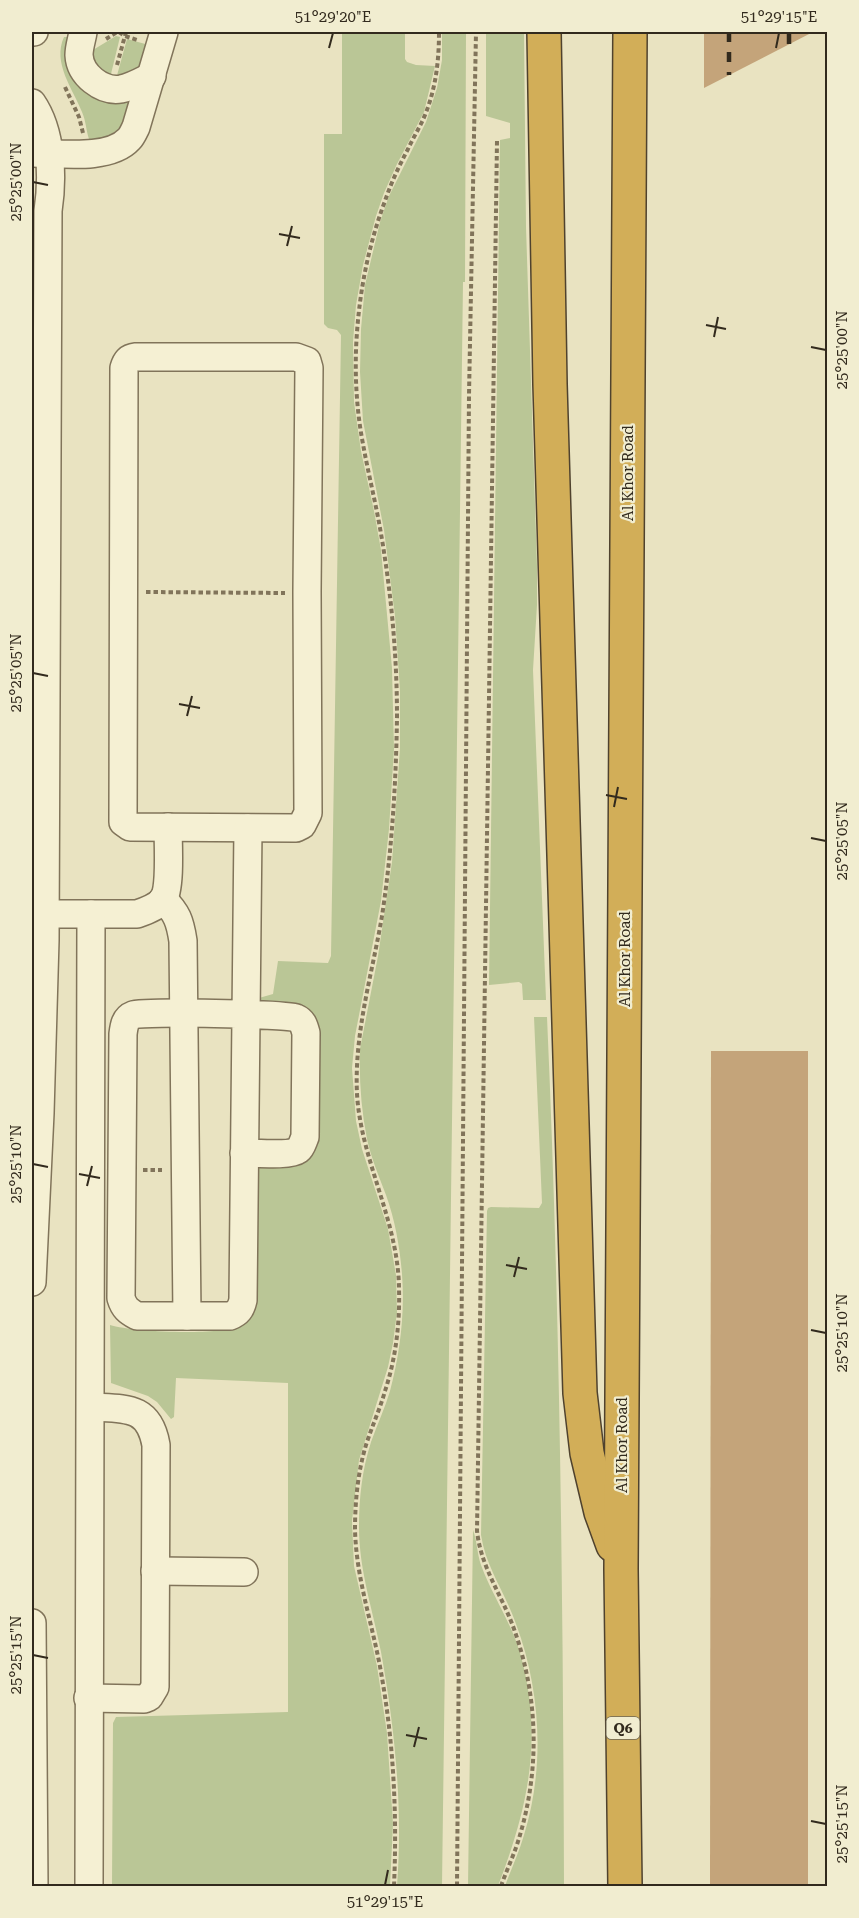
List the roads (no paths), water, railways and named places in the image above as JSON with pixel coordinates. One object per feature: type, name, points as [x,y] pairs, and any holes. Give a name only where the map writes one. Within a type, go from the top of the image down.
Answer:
[{"type":"highway","points":[[544,32],[550,384],[580,1393],[590,1463],[601,1512],[621,1569]]},
{"type":"highway","name":"Al Khor Road","points":[[625,1887],[621,1569],[630,32]]},
{"type":"street","points":[[83,32],[79,54],[80,63],[85,73],[93,80],[110,89],[131,87],[152,76]]},
{"type":"street","points":[[40,153],[82,154],[111,149],[130,138],[136,127],[164,32]]},
{"type":"street","points":[[32,104],[42,120],[40,153],[51,184],[48,212],[40,1113],[32,1282]]},
{"type":"street","points":[[32,180],[48,212]]},
{"type":"street","points":[[296,357],[307,360],[309,368],[308,813],[303,825],[296,828],[248,828],[130,827],[123,822],[124,368],[125,362],[130,358],[296,357]]},
{"type":"street","points":[[41,937],[91,914],[138,914],[150,909],[163,899],[167,884],[168,827]]},
{"type":"street","points":[[244,1153],[297,1151],[305,1137],[306,1033],[303,1024],[297,1018],[289,1016],[245,1015],[184,1013],[132,1015],[125,1022],[124,1028],[121,1298],[124,1307],[137,1316],[187,1317],[230,1316],[242,1307],[245,1015],[248,828]]},
{"type":"street","points":[[163,899],[174,910],[180,922],[183,940],[187,1317]]},
{"type":"street","points":[[89,1887],[91,914]]},
{"type":"street","points":[[88,1698],[144,1699],[154,1692],[155,1687],[156,1445],[153,1429],[144,1417],[127,1410],[91,1407]]},
{"type":"street","points":[[155,1571],[244,1572]]},
{"type":"street","points":[[32,1623],[34,1887]]},
{"type":"railway","points":[[729,32],[729,75]]},
{"type":"railway","points":[[789,32],[789,44]]}]
